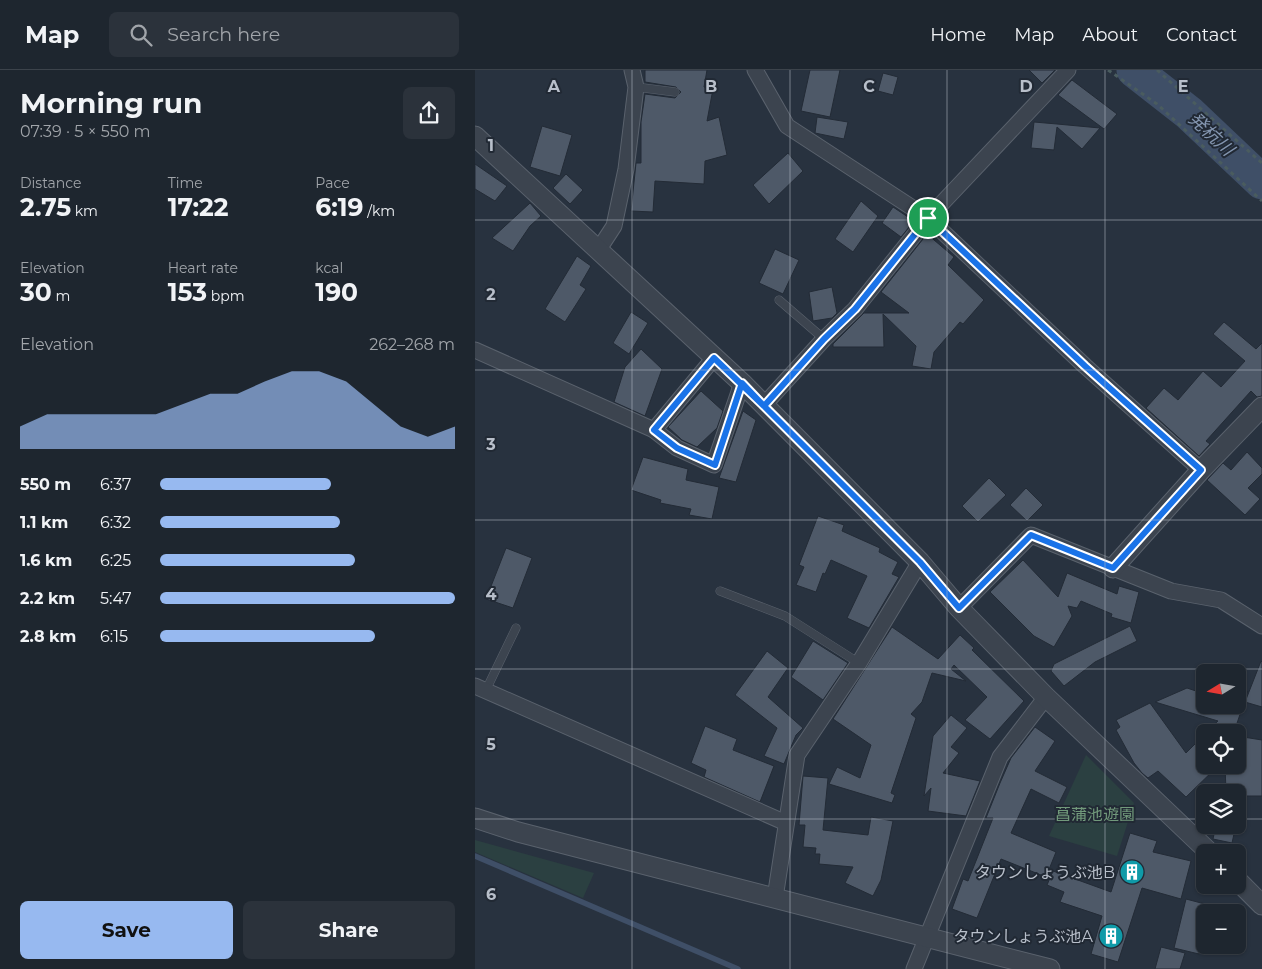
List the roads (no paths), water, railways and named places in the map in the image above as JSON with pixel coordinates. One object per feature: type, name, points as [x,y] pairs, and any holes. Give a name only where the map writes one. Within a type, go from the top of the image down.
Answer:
[{"type":"street","points":[[599,249],[614,226],[626,169],[636,88],[632,70]]},
{"type":"street","points":[[755,70],[787,126],[928,218],[1085,366],[1201,470]]},
{"type":"street","points":[[764,406],[824,339],[855,309],[928,218],[1068,70]]},
{"type":"street","points":[[475,136],[742,383],[920,562],[959,608],[1045,697],[1201,844]]},
{"type":"street","points":[[475,350],[654,430],[677,448],[715,465],[742,383]]},
{"type":"street","points":[[654,430],[714,358]]},
{"type":"street","points":[[1113,568],[1201,470],[1262,407]]},
{"type":"street","points":[[959,608],[1031,535],[1171,591],[1221,600],[1262,626]]},
{"type":"street","points":[[775,898],[797,755],[859,663],[920,562]]},
{"type":"street","points":[[481,688],[787,824]]},
{"type":"street","points":[[914,969],[929,938],[1000,757],[1045,697]]},
{"type":"street","points":[[475,818],[518,832],[1050,969]]},
{"type":"street","points":[[1246,889],[1262,905]]},
{"type":"lane","points":[[636,88],[675,92]]},
{"type":"lane","points":[[779,300],[824,339]]},
{"type":"lane","points":[[720,591],[785,616],[859,663]]},
{"type":"lane","points":[[481,688],[516,628]]},
{"type":"waterway","name":"発杭川","points":[[1134,70],[1189,113],[1262,182]]},
{"type":"waterway","points":[[475,856],[738,969]]},
{"type":"place","name":"タウンしょうぶ池B","points":[[1132,872]]},
{"type":"place","name":"タウンしょうぶ池A","points":[[1111,936]]},
{"type":"park label","name":"菖蒲池遊園","points":[[1095,814]]}]
